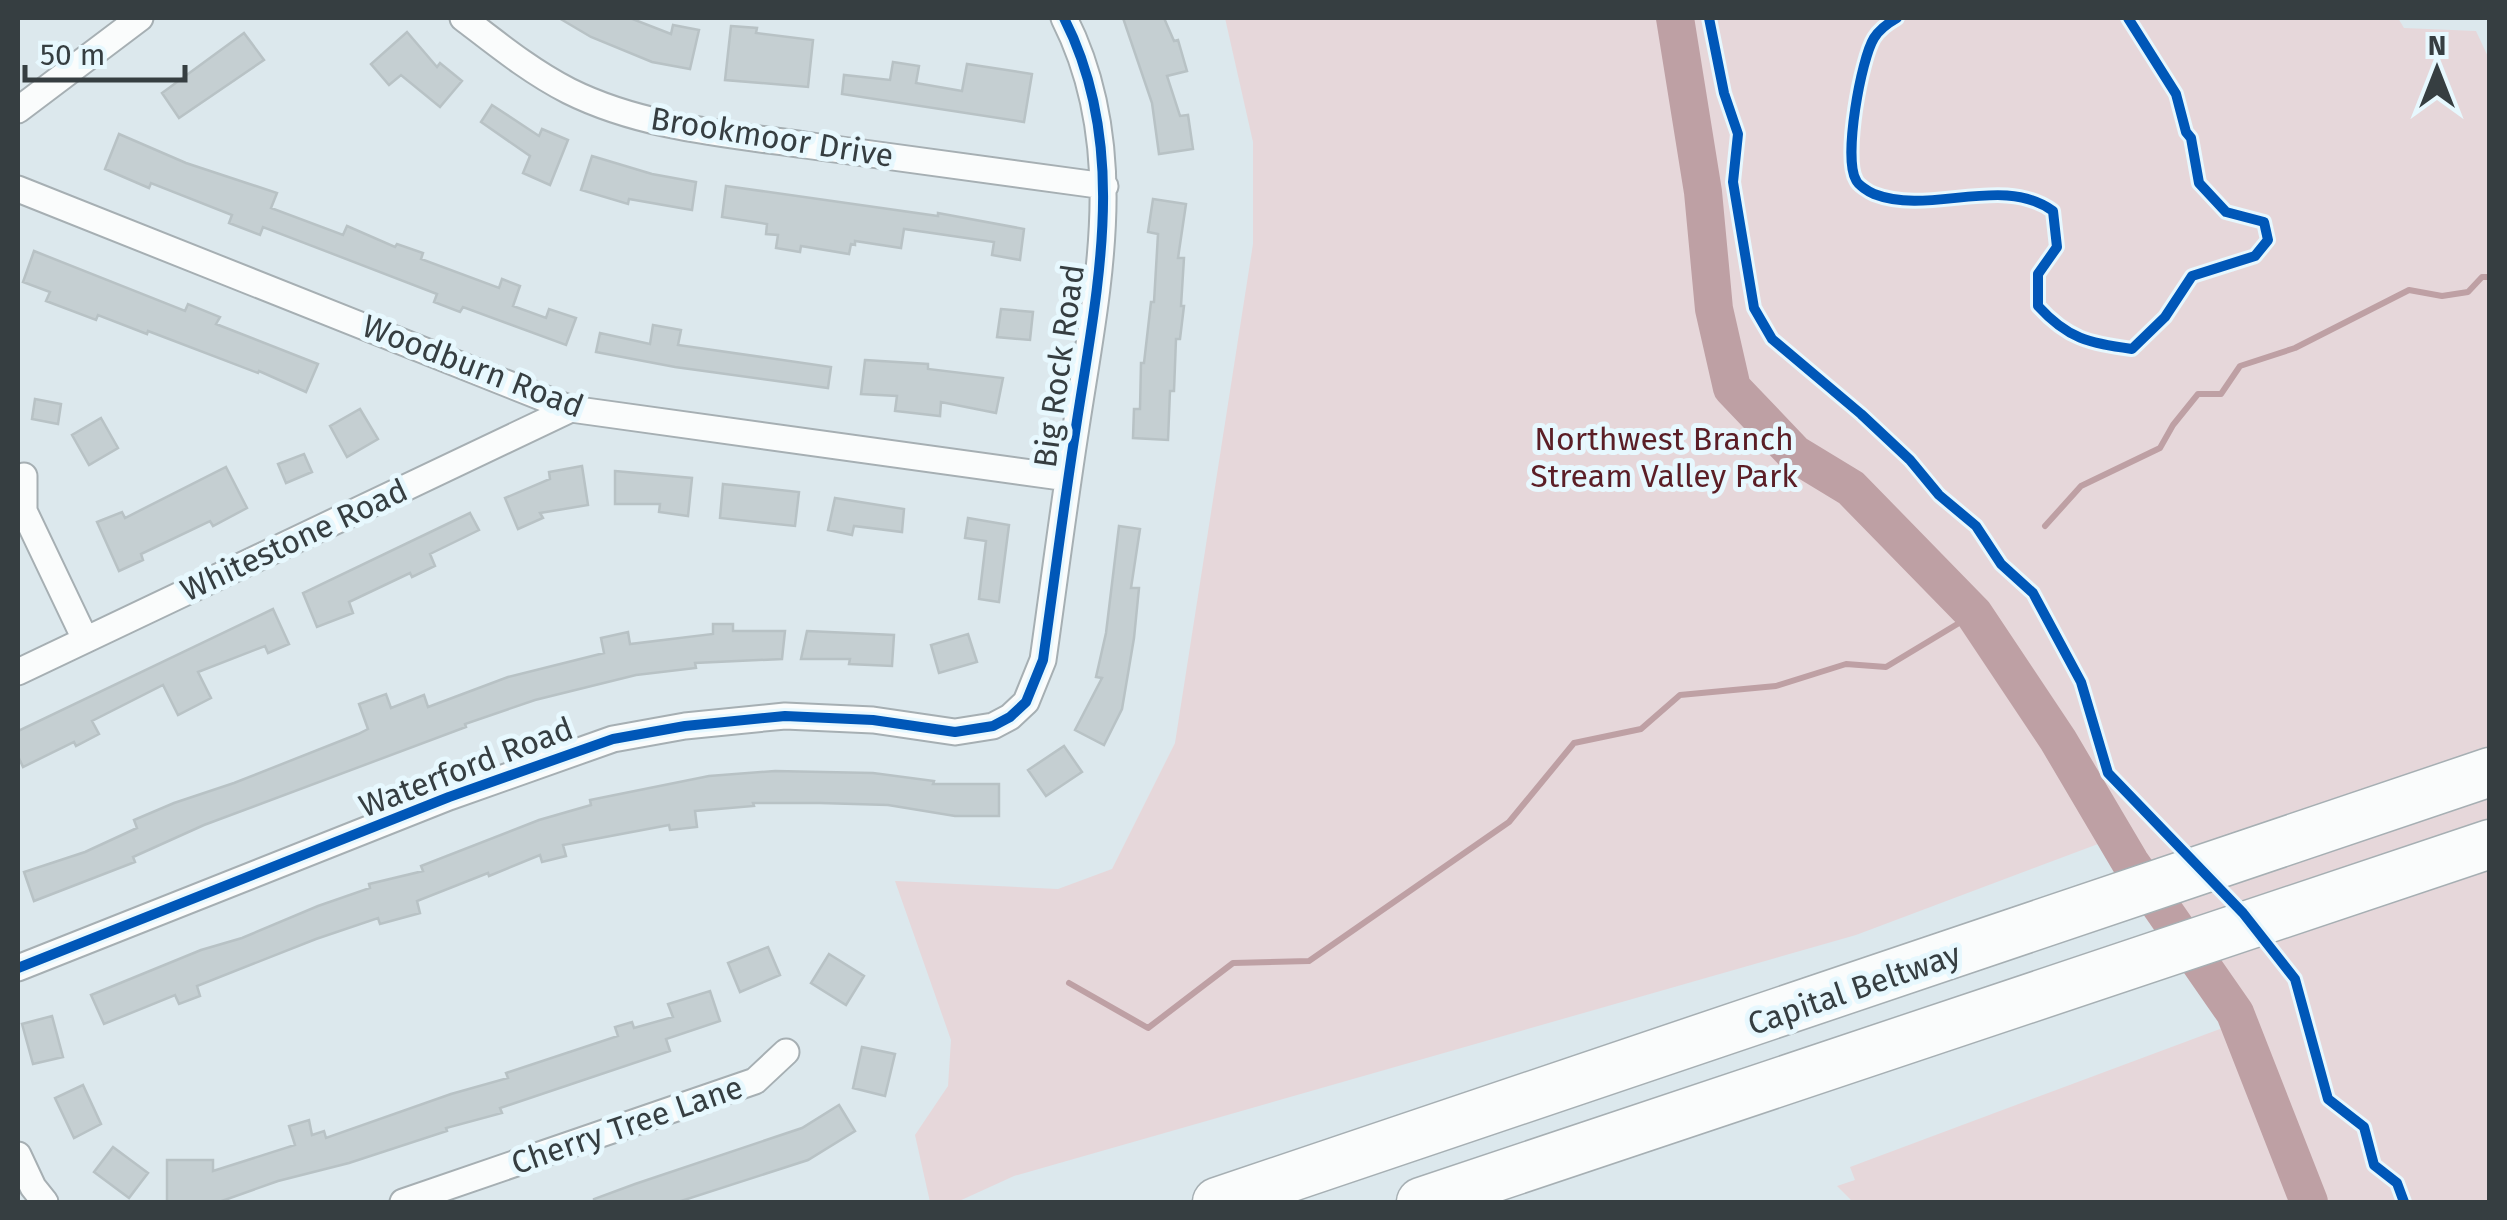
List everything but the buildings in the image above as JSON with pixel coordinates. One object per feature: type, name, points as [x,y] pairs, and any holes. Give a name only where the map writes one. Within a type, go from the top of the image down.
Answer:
[{"type":"highway","name":"Capital Beltway","points":[[1217,1202],[2490,772]]},
{"type":"highway","name":"Capital Beltway","points":[[1420,1202],[2471,850]]},
{"type":"street","points":[[18,110],[140,18]]},
{"type":"street","name":"Brookmoor Drive","points":[[463,18],[516,60],[570,91],[664,123],[1106,186]]},
{"type":"street","name":"Big Rock Road","points":[[1010,718],[1026,702],[1043,660],[1100,269],[1106,186],[1101,130],[1089,78],[1064,18]]},
{"type":"street","name":"Woodburn Road","points":[[18,189],[571,409],[1068,478]]},
{"type":"street","name":"Whitestone Road","points":[[18,672],[571,409]]},
{"type":"street","points":[[24,476],[24,511],[86,639]]},
{"type":"street","name":"Waterford Road","points":[[18,968],[449,797],[613,739],[685,726],[785,716],[873,720],[955,732],[977,731],[1010,718]]},
{"type":"street","name":"Cherry Tree Lane","points":[[403,1202],[755,1082],[786,1052]]},
{"type":"street","points":[[18,1154],[33,1187],[45,1202]]},
{"type":"green space","name":"Northwest Branch Stream Valley Park","points":[[1225,18],[2398,18],[2404,28],[2476,31],[2490,61],[2489,1202],[1853,1202],[1837,1186],[1855,1180],[1850,1167],[2228,1026],[2130,832],[1856,935],[1014,1176],[957,1202],[930,1202],[915,1135],[948,1086],[951,1040],[895,881],[1058,889],[1112,869],[1175,743],[1253,244],[1253,142]]},
{"type":"waterway","points":[[1675,18],[1703,192],[1714,309],[1732,388],[1795,454],[1851,488],[1974,614],[2058,740],[2130,862],[2235,1013],[2309,1202]]},
{"type":"waterway","points":[[2045,526],[2081,486],[2160,448],[2198,394],[2221,394],[2240,366],[2295,348],[2409,290],[2442,296],[2468,292],[2482,277],[2490,277]]},
{"type":"waterway","points":[[1069,983],[1148,1028],[1233,963],[1309,961],[1509,822],[1574,743],[1641,729],[1680,695],[1776,686],[1846,664],[1886,667],[1974,614]]},
{"type":"cycle path","points":[[18,968],[449,797],[613,739],[685,726],[785,716],[873,720],[955,732],[993,726],[1010,717],[1026,702],[1043,660],[1092,323],[1103,220],[1097,117],[1084,67],[1064,18]]},
{"type":"cycle path","points":[[1709,18],[1724,93],[1738,134],[1733,182],[1754,308],[1772,339],[1910,460],[1939,495],[1976,526],[2001,564],[2033,593],[2081,682],[2108,773],[2243,913],[2295,979],[2328,1099],[2364,1127],[2374,1165],[2397,1183],[2404,1202]]},
{"type":"cycle path","points":[[1897,18],[1874,38],[1864,66],[1853,131],[1857,182],[1874,194],[1896,200],[2012,196],[2053,211],[2057,247],[2038,274],[2038,306],[2059,326],[2080,338],[2132,349],[2165,317],[2192,276],[2255,256],[2268,240],[2264,222],[2226,212],[2199,183],[2191,138],[2176,94],[2128,18]]}]
